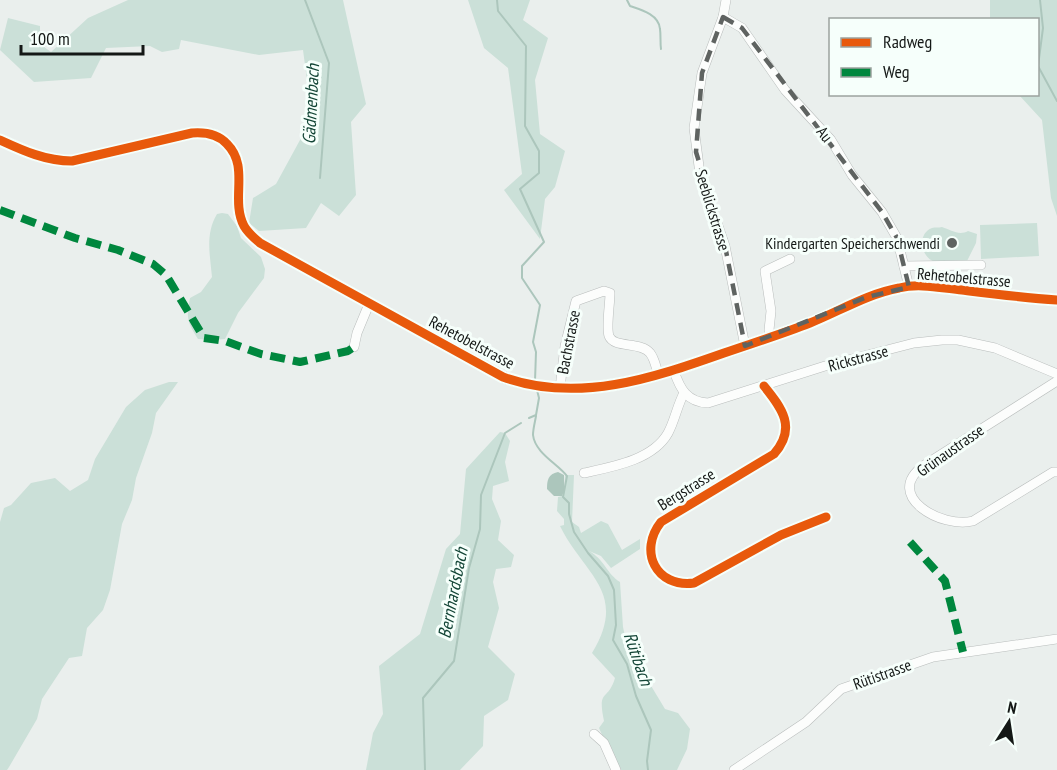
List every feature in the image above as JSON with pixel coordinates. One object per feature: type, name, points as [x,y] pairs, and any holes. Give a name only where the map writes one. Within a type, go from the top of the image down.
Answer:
[{"type":"street","name":"Seeblickstrasse","points":[[725,2],[723,17],[702,73],[694,128],[700,174],[725,246],[745,346]]},
{"type":"street","name":"Au","points":[[723,17],[742,28],[785,90],[831,140],[852,175],[882,212],[897,238],[909,287]]},
{"type":"street","name":"Rehetobelstrasse","points":[[0,140],[29,153],[62,161],[72,161],[192,133],[219,137],[231,147],[240,168],[241,215],[243,225],[250,235],[274,251],[369,304],[503,376],[537,386],[560,388],[613,386],[674,371],[771,337],[867,297],[901,287],[923,286],[1057,300]]},
{"type":"street","points":[[771,337],[769,330],[771,311],[765,271],[790,259]]},
{"type":"street","points":[[904,266],[981,265]]},
{"type":"street","name":"Bachstrasse","points":[[560,388],[565,346],[576,301],[604,291],[610,293],[608,331],[610,338],[614,342],[645,349],[651,354],[659,375]]},
{"type":"street","points":[[354,347],[369,304]]},
{"type":"street","name":"Rickstrasse","points":[[684,393],[695,401],[708,403],[871,354],[914,343],[942,340],[958,340],[995,348],[1057,374]]},
{"type":"street","points":[[584,473],[614,467],[654,449],[667,435],[684,393],[678,385],[674,371]]},
{"type":"street","name":"Grünaustrasse","points":[[1057,381],[914,472],[910,481],[910,491],[914,501],[922,508],[946,521],[963,523],[973,521],[1053,472],[1057,472]]},
{"type":"street","name":"Bergstrasse","points":[[764,386],[784,412],[785,436],[782,445],[774,454],[661,522],[655,530],[651,543],[653,561],[663,577],[684,585],[694,583],[781,535],[826,517]]},
{"type":"street","name":"Rütistrasse","points":[[734,770],[806,722],[840,689],[933,657],[1057,639]]},
{"type":"street","points":[[594,734],[604,743],[616,770]]},
{"type":"highlighted area","points":[[723,17],[742,28],[882,212],[897,238],[909,287],[867,297],[745,346],[725,246],[696,152],[702,73]]},
{"type":"shaded area","points":[[128,0],[343,0],[366,104],[351,122],[356,195],[339,216],[321,203],[306,228],[259,231],[249,223],[253,198],[276,184],[312,118],[303,50],[259,55],[181,40],[179,49],[162,52],[150,46],[106,48],[91,78],[34,82],[0,50],[8,18],[40,26],[40,44],[51,52],[88,18]]},
{"type":"shaded area","points":[[468,0],[530,0],[523,20],[548,38],[535,80],[540,134],[565,151],[555,187],[545,199],[540,239],[504,190],[522,174],[508,68],[484,48]]},
{"type":"shaded area","points":[[990,0],[1057,0],[1057,216],[1051,198],[1042,120],[1020,96],[1039,96],[1039,18],[990,18]]},
{"type":"shaded area","points":[[217,214],[228,214],[237,226],[241,238],[261,257],[265,269],[264,278],[238,313],[225,339],[198,339],[188,320],[190,298],[201,292],[212,277],[211,229]]},
{"type":"shaded area","points":[[1037,223],[1039,256],[981,259],[980,225]]},
{"type":"shaded area","points":[[942,227],[958,233],[968,231],[977,234],[976,243],[966,263],[939,263],[931,260],[924,252],[922,241],[924,235],[932,228]]},
{"type":"shaded area","points":[[169,382],[178,382],[156,413],[152,433],[136,478],[132,500],[122,524],[110,590],[103,610],[87,628],[82,656],[69,658],[42,699],[37,719],[9,767],[7,770],[0,770],[0,522],[4,508],[11,505],[31,483],[55,478],[70,491],[88,480],[95,459],[126,407],[145,390]]},
{"type":"shaded area","points":[[500,432],[505,433],[510,441],[505,462],[509,481],[493,486],[492,499],[501,521],[498,540],[514,555],[511,567],[496,569],[493,582],[499,608],[488,647],[515,674],[508,700],[484,716],[483,746],[460,770],[366,770],[373,733],[383,714],[379,666],[420,634],[446,549],[460,534],[466,469]]},
{"type":"shaded area","points":[[558,472],[564,475],[564,491],[562,496],[554,496],[547,489],[547,483],[550,476]]},
{"type":"shaded area","points":[[565,475],[574,475],[572,522],[579,527],[581,533],[601,521],[608,524],[622,550],[640,539],[640,549],[611,568],[601,556],[589,551],[620,582],[623,627],[627,646],[665,709],[678,713],[690,729],[687,749],[677,770],[618,770],[599,728],[604,721],[603,699],[615,678],[592,653],[602,632],[606,614],[599,585],[560,526],[564,525],[564,519],[557,511],[558,497],[562,496],[564,491]]},
{"type":"waterway","name":"Gädmenbach","points":[[305,0],[329,63],[320,178]]},
{"type":"waterway","name":"Bernhardsbach","points":[[497,0],[498,11],[526,46],[525,126],[539,151],[539,173],[520,189],[544,242],[522,266],[522,278],[540,305],[533,342],[536,352],[535,381]]},
{"type":"waterway","points":[[627,0],[630,6],[640,9],[657,20],[661,49]]},
{"type":"waterway","points":[[1039,58],[1043,28],[1040,0]]},
{"type":"waterway","points":[[1039,68],[1057,101]]},
{"type":"waterway","name":"Bernhardsbach","points":[[529,418],[536,415],[539,398],[537,390]]},
{"type":"waterway","name":"Rütibach","points":[[536,416],[533,435],[538,447],[567,476],[563,497],[569,503],[569,514],[574,532],[608,576],[614,590],[616,625],[613,640],[627,664],[636,696],[651,730],[648,770]]},
{"type":"waterway","name":"Bernhardsbach","points":[[425,770],[423,698],[454,661],[469,568],[480,529],[481,495],[505,433],[521,423]]},
{"type":"marked path","points":[[0,210],[153,264],[166,275],[204,338],[225,341],[261,354],[300,362],[348,351],[354,347]]},
{"type":"marked path","points":[[910,542],[945,581],[963,652]]},
{"type":"cycle path","points":[[0,140],[44,157],[72,161],[192,133],[206,133],[215,136],[227,144],[234,153],[239,173],[240,216],[246,229],[260,243],[503,377],[531,385],[587,388],[643,379],[778,335],[876,294],[907,287],[930,286],[1057,300]]},
{"type":"cycle path","points":[[764,386],[784,418],[786,427],[781,445],[774,454],[661,522],[654,533],[651,544],[651,555],[655,565],[661,574],[670,580],[694,583],[781,535],[826,517]]},
{"type":"place","name":"Kindergarten Speicherschwendi","points":[[952,243]]}]
